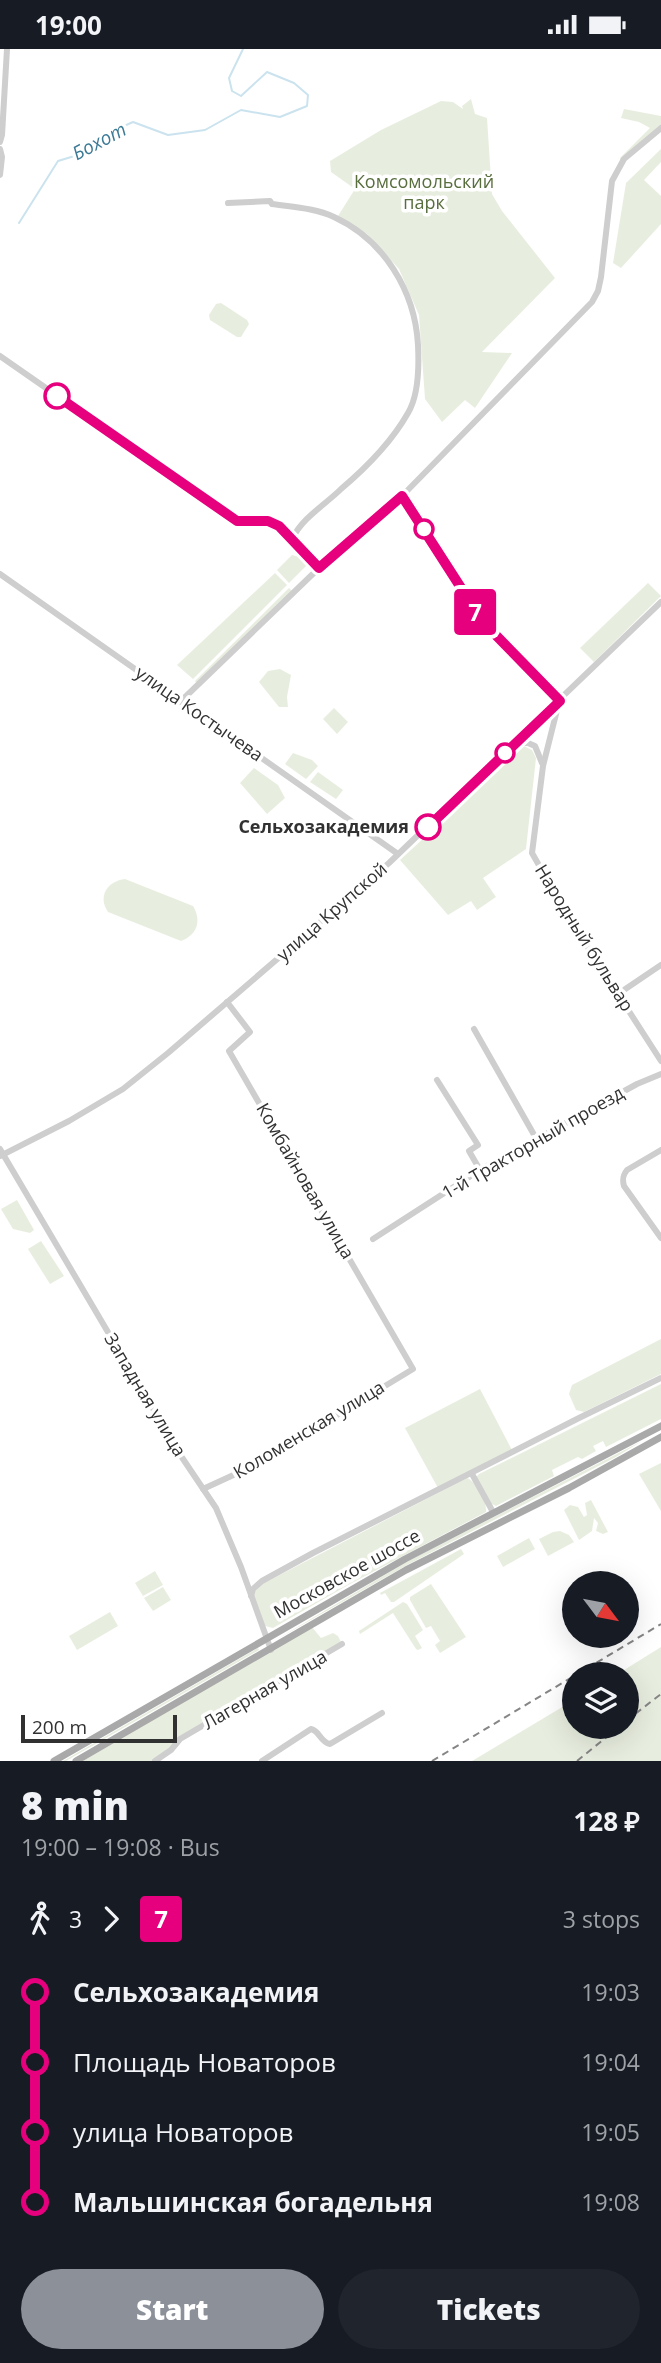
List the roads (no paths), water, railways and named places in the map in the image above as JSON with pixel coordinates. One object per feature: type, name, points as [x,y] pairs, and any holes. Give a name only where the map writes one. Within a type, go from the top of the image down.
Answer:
[{"type":"main road","name":"Московское шоссе","points":[[54,1761],[266,1638],[493,1512],[661,1426]]},
{"type":"main road","name":"Московское шоссе","points":[[76,1761],[407,1570],[569,1488],[661,1437]]},
{"type":"street","points":[[0,142],[7,49]]},
{"type":"street","points":[[180,702],[319,568],[402,496],[592,302],[601,277],[612,181],[624,159],[661,128]]},
{"type":"street","points":[[0,149],[0,175]]},
{"type":"street","points":[[228,203],[270,201],[272,204],[323,213],[346,224],[368,240],[395,270],[416,320],[418,368],[410,411],[372,461],[302,525],[293,538]]},
{"type":"street","points":[[0,356],[237,521],[268,521],[279,526],[319,568]]},
{"type":"street","points":[[402,496],[483,622],[560,701]]},
{"type":"street","name":"улица Костычева","points":[[0,574],[398,854]]},
{"type":"street","name":"улица Крупской","points":[[1,1153],[69,1121],[123,1090],[398,854],[661,603]]},
{"type":"street","name":"Народный бульвар","points":[[560,701],[543,766],[532,853],[661,1061]]},
{"type":"street","points":[[540,719],[547,718],[552,722],[552,726]]},
{"type":"street","points":[[514,743],[535,746],[543,766]]},
{"type":"street","points":[[618,993],[661,965]]},
{"type":"street","name":"Комбайновая улица","points":[[227,1002],[250,1032],[229,1051],[413,1369]]},
{"type":"street","points":[[474,1029],[537,1140]]},
{"type":"street","name":"1-й Тракторный проезд","points":[[373,1240],[480,1170],[637,1084],[661,1074]]},
{"type":"street","points":[[437,1080],[478,1145],[469,1151],[480,1170]]},
{"type":"street","points":[[661,1150],[623,1174],[624,1185],[661,1238]]},
{"type":"street","name":"Западная улица","points":[[1,1153],[175,1447],[221,1517],[271,1650]]},
{"type":"street","name":"Коломенская улица","points":[[203,1489],[253,1466],[413,1369]]},
{"type":"street","points":[[250,1597],[262,1581],[661,1378]]},
{"type":"street","points":[[472,1473],[493,1512]]},
{"type":"street","name":"Лагерная улица","points":[[155,1761],[171,1750],[180,1739],[342,1644]]},
{"type":"street","points":[[262,1761],[311,1729],[316,1731],[322,1741],[330,1744],[382,1713]]},
{"type":"waterway","name":"Бохот","points":[[19,223],[58,161],[81,154],[95,139],[133,122],[168,135],[205,130],[241,110],[280,117],[307,106],[308,95],[294,83],[267,72],[241,96],[232,91],[229,78],[243,49]]},
{"type":"railway","points":[[598,1662],[661,1624]]},
{"type":"railway","points":[[432,1761],[562,1683]]},
{"type":"railway","points":[[639,1711],[661,1694]]},
{"type":"railway","points":[[577,1761],[604,1739]]},
{"type":"place","name":"Сельхозакадемия","points":[[428,827]]},
{"type":"park label","name":"Комсомольский парк","points":[[424,192]]}]
